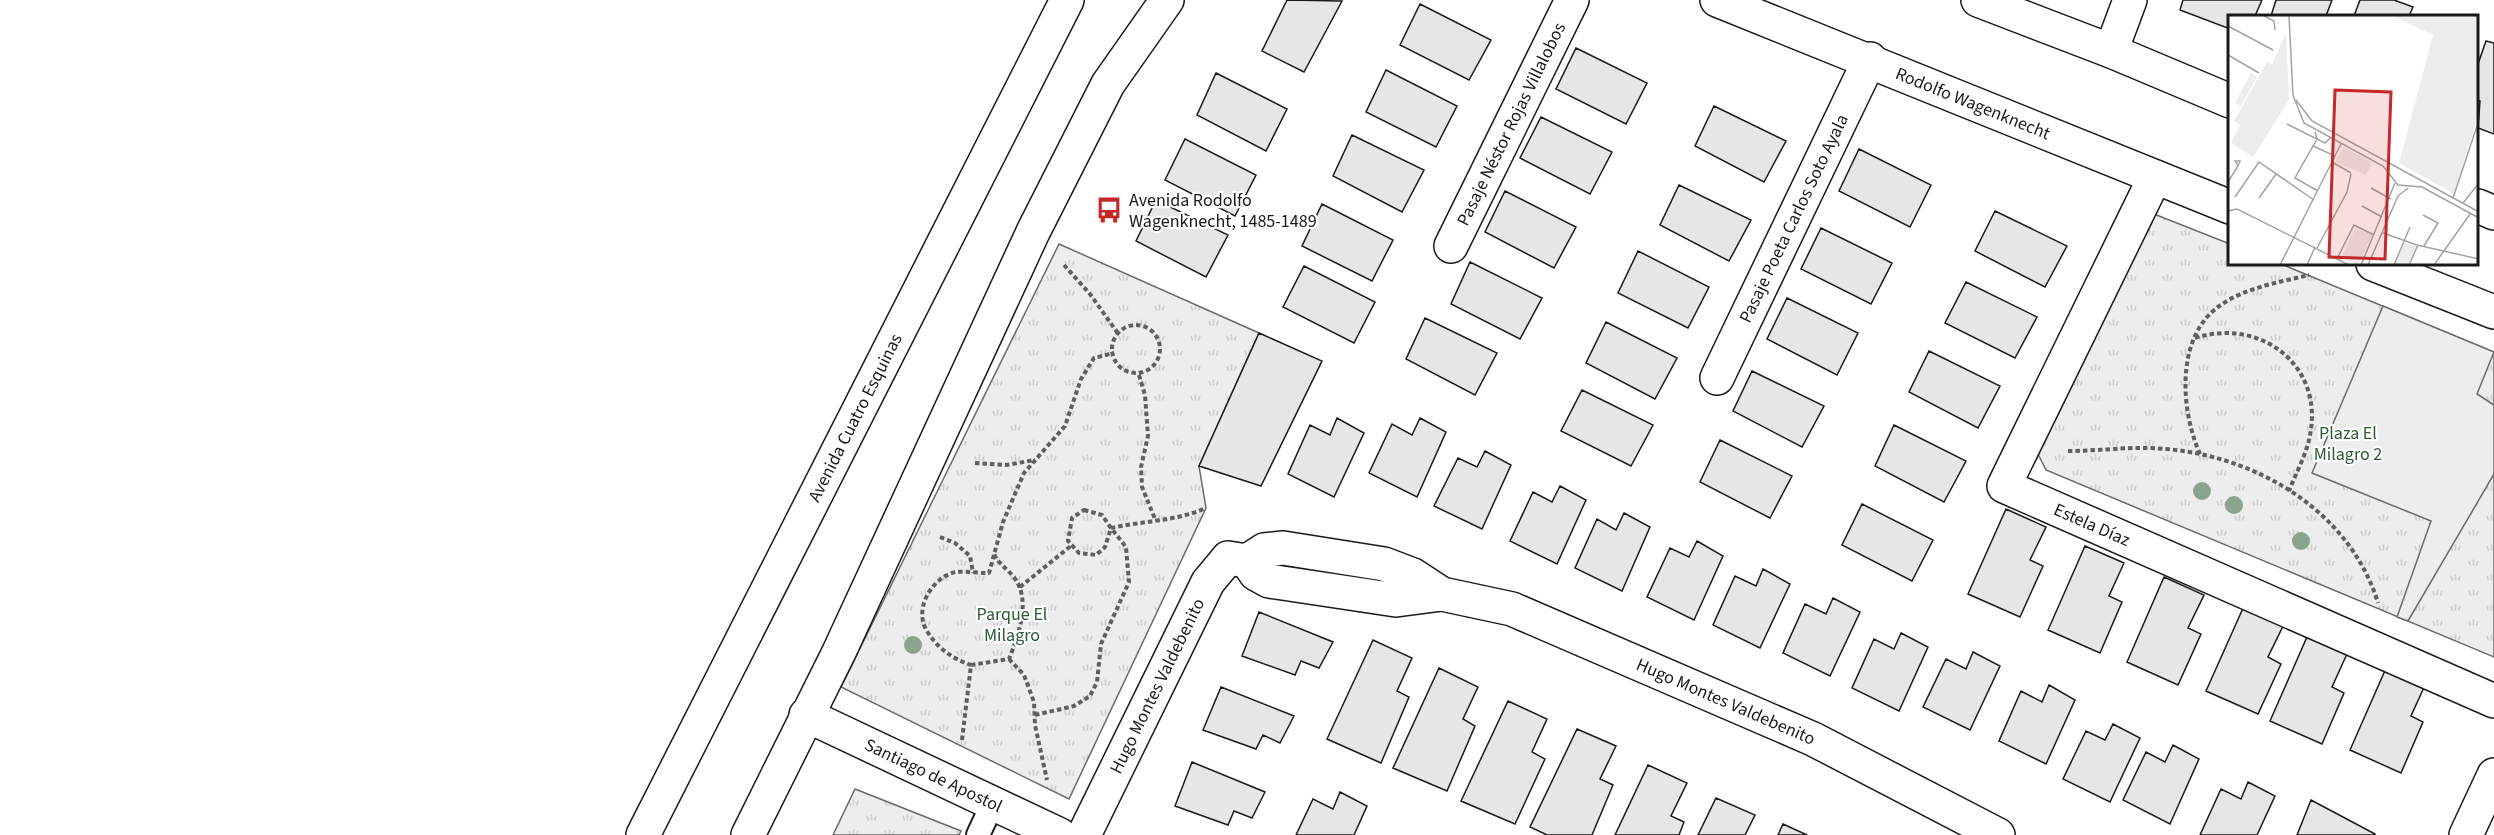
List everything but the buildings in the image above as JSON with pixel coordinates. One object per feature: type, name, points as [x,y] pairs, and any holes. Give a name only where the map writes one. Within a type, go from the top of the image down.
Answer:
[{"type":"street","name":"Avenida Cuatro Esquinas","points":[[643,835],[1067,0]]},
{"type":"street","points":[[748,835],[839,652],[1033,232],[1108,84],[1167,0]]},
{"type":"street","name":"Pasaje Néstor Rojas Villalobos","points":[[1451,246],[1572,0]]},
{"type":"street","name":"Rodolfo Wagenknecht","points":[[1717,0],[1870,59],[2228,206]]},
{"type":"street","points":[[1978,0],[2110,51],[2228,101]]},
{"type":"street","points":[[2110,51],[2130,0]]},
{"type":"street","name":"Pasaje Poeta Carlos Soto Ayala","points":[[1717,378],[1870,59]]},
{"type":"street","name":"Estela Díaz","points":[[2155,177],[2004,486],[2494,701]]},
{"type":"street","points":[[2479,206],[2494,213]]},
{"type":"street","points":[[2378,266],[2494,312]]},
{"type":"street","name":"Hugo Montes Valdebenito","points":[[1084,835],[1208,582],[1228,558],[1246,561],[1256,574],[1269,581],[1396,600],[1442,594],[1512,609],[1814,739],[1998,835]]},
{"type":"street","name":"Santiago de Apostol","points":[[806,715],[992,805],[1060,835]]},
{"type":"street","points":[[2466,835],[2494,775]]},
{"type":"lane","points":[[978,835],[992,805]]},
{"type":"path","points":[[1033,232],[1090,294],[1117,333]]},
{"type":"path","points":[[2200,455],[2190,431],[2184,405],[2187,370],[2195,338],[2210,314],[2232,299],[2264,285],[2309,275]]},
{"type":"path","points":[[1141,325],[1154,331],[1159,344],[1158,360],[1150,369],[1138,375],[1125,372],[1116,362],[1114,353],[1113,343],[1117,333],[1128,326],[1141,325]]},
{"type":"path","points":[[2195,338],[2207,334],[2232,333],[2260,337],[2295,362],[2312,403],[2310,435],[2289,491]]},
{"type":"path","points":[[1009,659],[971,665],[954,659],[939,647],[925,630],[922,610],[929,591],[942,578],[957,572],[989,573],[1003,522],[1024,473],[1065,426],[1081,379],[1094,358],[1114,353]]},
{"type":"path","points":[[1138,375],[1145,395],[1148,424],[1148,436],[1141,467],[1143,488],[1155,520]]},
{"type":"path","points":[[2058,452],[2143,447],[2234,462],[2269,477],[2312,507],[2345,539],[2369,575],[2380,609]]},
{"type":"path","points":[[968,462],[987,466],[1037,459]]},
{"type":"path","points":[[1111,528],[1186,517],[1206,508]]},
{"type":"path","points":[[1035,715],[1074,706],[1090,696],[1097,682],[1101,644],[1129,582],[1126,547],[1102,515],[1084,510],[1072,518],[1068,541],[1079,553],[1096,555],[1106,547],[1111,528]]},
{"type":"path","points":[[938,536],[955,543],[970,556],[973,573]]},
{"type":"path","points":[[1020,587],[1072,545]]},
{"type":"path","points":[[993,554],[1020,587],[1023,604],[1016,640],[1009,659]]},
{"type":"path","points":[[1009,659],[1024,675],[1034,702],[1049,789]]},
{"type":"path","points":[[962,747],[971,665]]},
{"type":"green space","name":"Plaza El Milagro 2","points":[[2154,214],[2228,243],[2228,266],[2286,266],[2494,352],[2494,657],[2046,470],[2036,450]]},
{"type":"green space","name":"Parque El Milagro","points":[[1059,244],[1259,333],[1199,466],[1206,508],[1069,799],[841,687]]},
{"type":"green space","points":[[855,789],[961,831],[959,835],[833,835]]},
{"type":"shaded area","points":[[2383,306],[2494,352],[2477,394],[2494,405],[2494,474],[2408,621],[2397,617],[2431,521],[2312,473]]},
{"type":"place","name":"Avenida Rodolfo Wagenknecht, 1485-1489","points":[[1109,210]]}]
